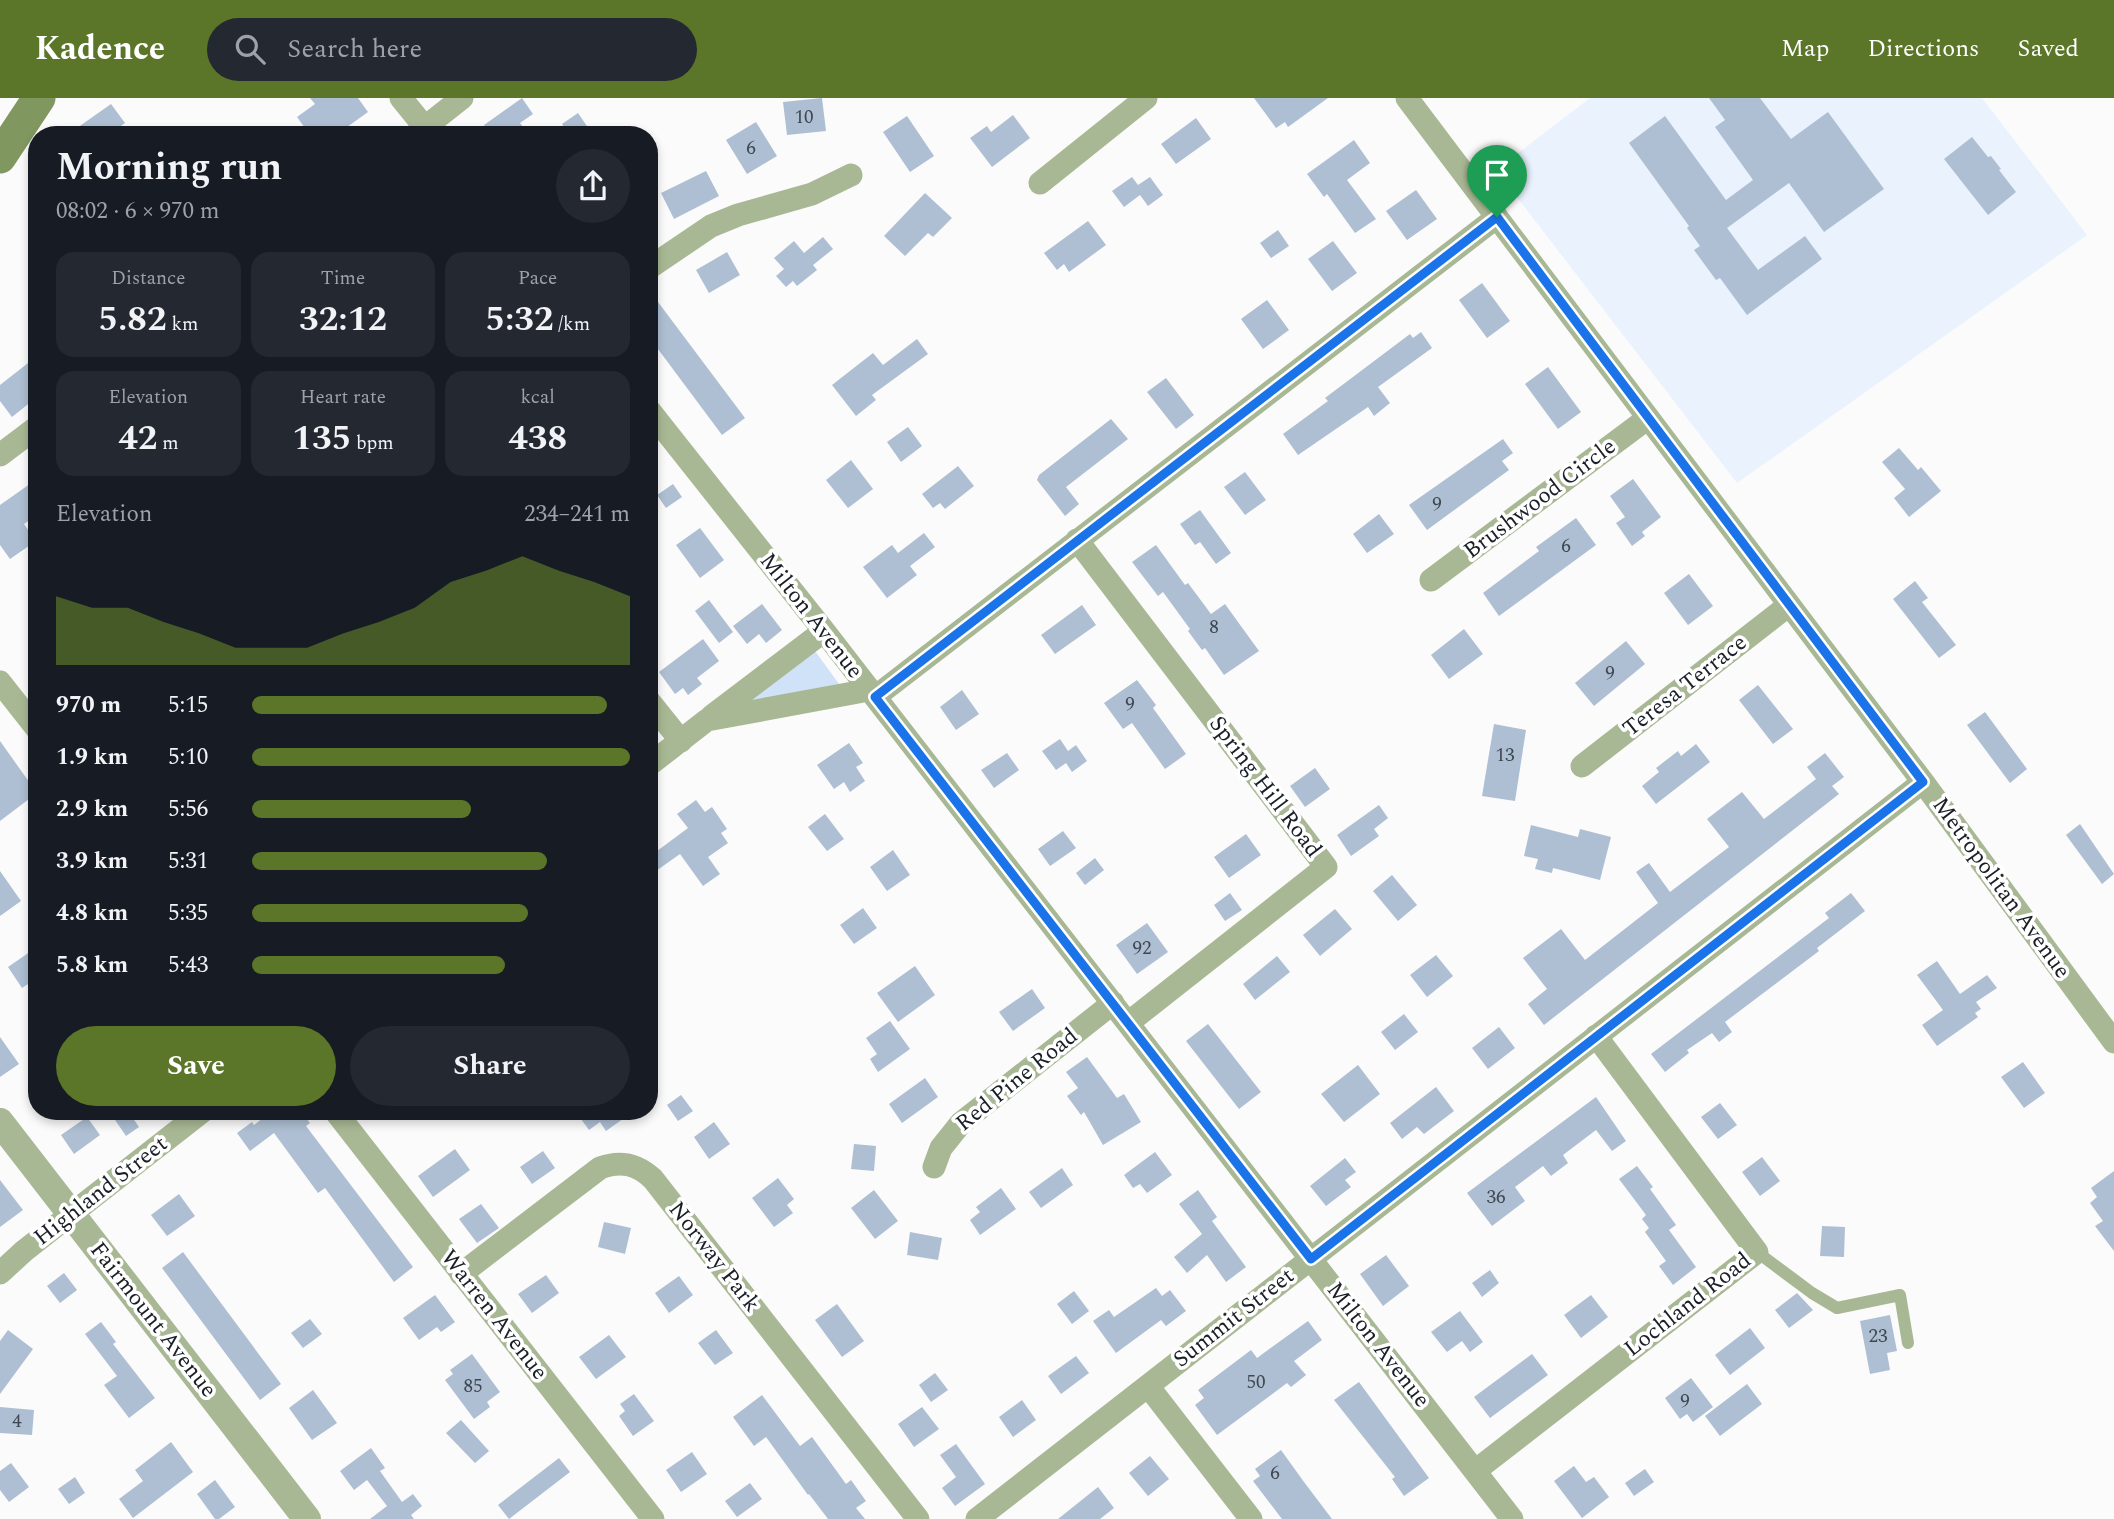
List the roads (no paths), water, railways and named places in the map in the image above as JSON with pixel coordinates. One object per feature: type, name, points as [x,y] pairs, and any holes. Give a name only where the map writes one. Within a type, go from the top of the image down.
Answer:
[{"type":"main road","points":[[0,157],[39,98]]},
{"type":"street","points":[[401,98],[419,126]]},
{"type":"street","points":[[430,126],[462,98]]},
{"type":"street","points":[[1040,183],[1146,98]]},
{"type":"street","name":"Metropolitan Avenue","points":[[1407,98],[1923,782],[2114,1042]]},
{"type":"street","points":[[658,262],[711,226],[812,194],[851,175]]},
{"type":"street","points":[[707,720],[872,693],[1077,540],[1497,217]]},
{"type":"street","name":"Brushwood Circle","points":[[1431,580],[1648,418]]},
{"type":"street","name":"Milton Avenue","points":[[658,421],[824,631],[1512,1519]]},
{"type":"street","points":[[0,456],[28,434]]},
{"type":"street","name":"Spring Hill Road","points":[[1077,540],[1326,867],[1128,1023]]},
{"type":"street","name":"Teresa Terrace","points":[[1581,766],[1789,605]]},
{"type":"street","points":[[658,758],[824,631]]},
{"type":"street","points":[[0,682],[28,718]]},
{"type":"street","points":[[658,712],[681,741]]},
{"type":"street","name":"Summit Street","points":[[977,1519],[1923,782]]},
{"type":"street","name":"Red Pine Road","points":[[934,1167],[941,1148],[961,1123],[1113,1003]]},
{"type":"street","name":"Lochland Road","points":[[1475,1471],[1757,1252],[1596,1037]]},
{"type":"street","name":"Highland Street","points":[[0,1273],[24,1251],[191,1120]]},
{"type":"street","name":"Warren Avenue","points":[[342,1120],[653,1519]]},
{"type":"street","name":"Fairmount Avenue","points":[[0,1122],[307,1519]]},
{"type":"street","name":"Norway Park","points":[[461,1274],[600,1168],[618,1163],[638,1167],[653,1179],[918,1519]]},
{"type":"street","points":[[1148,1385],[1251,1519]]},
{"type":"lane","points":[[1757,1252],[1836,1308],[1900,1295],[1908,1343]]}]
